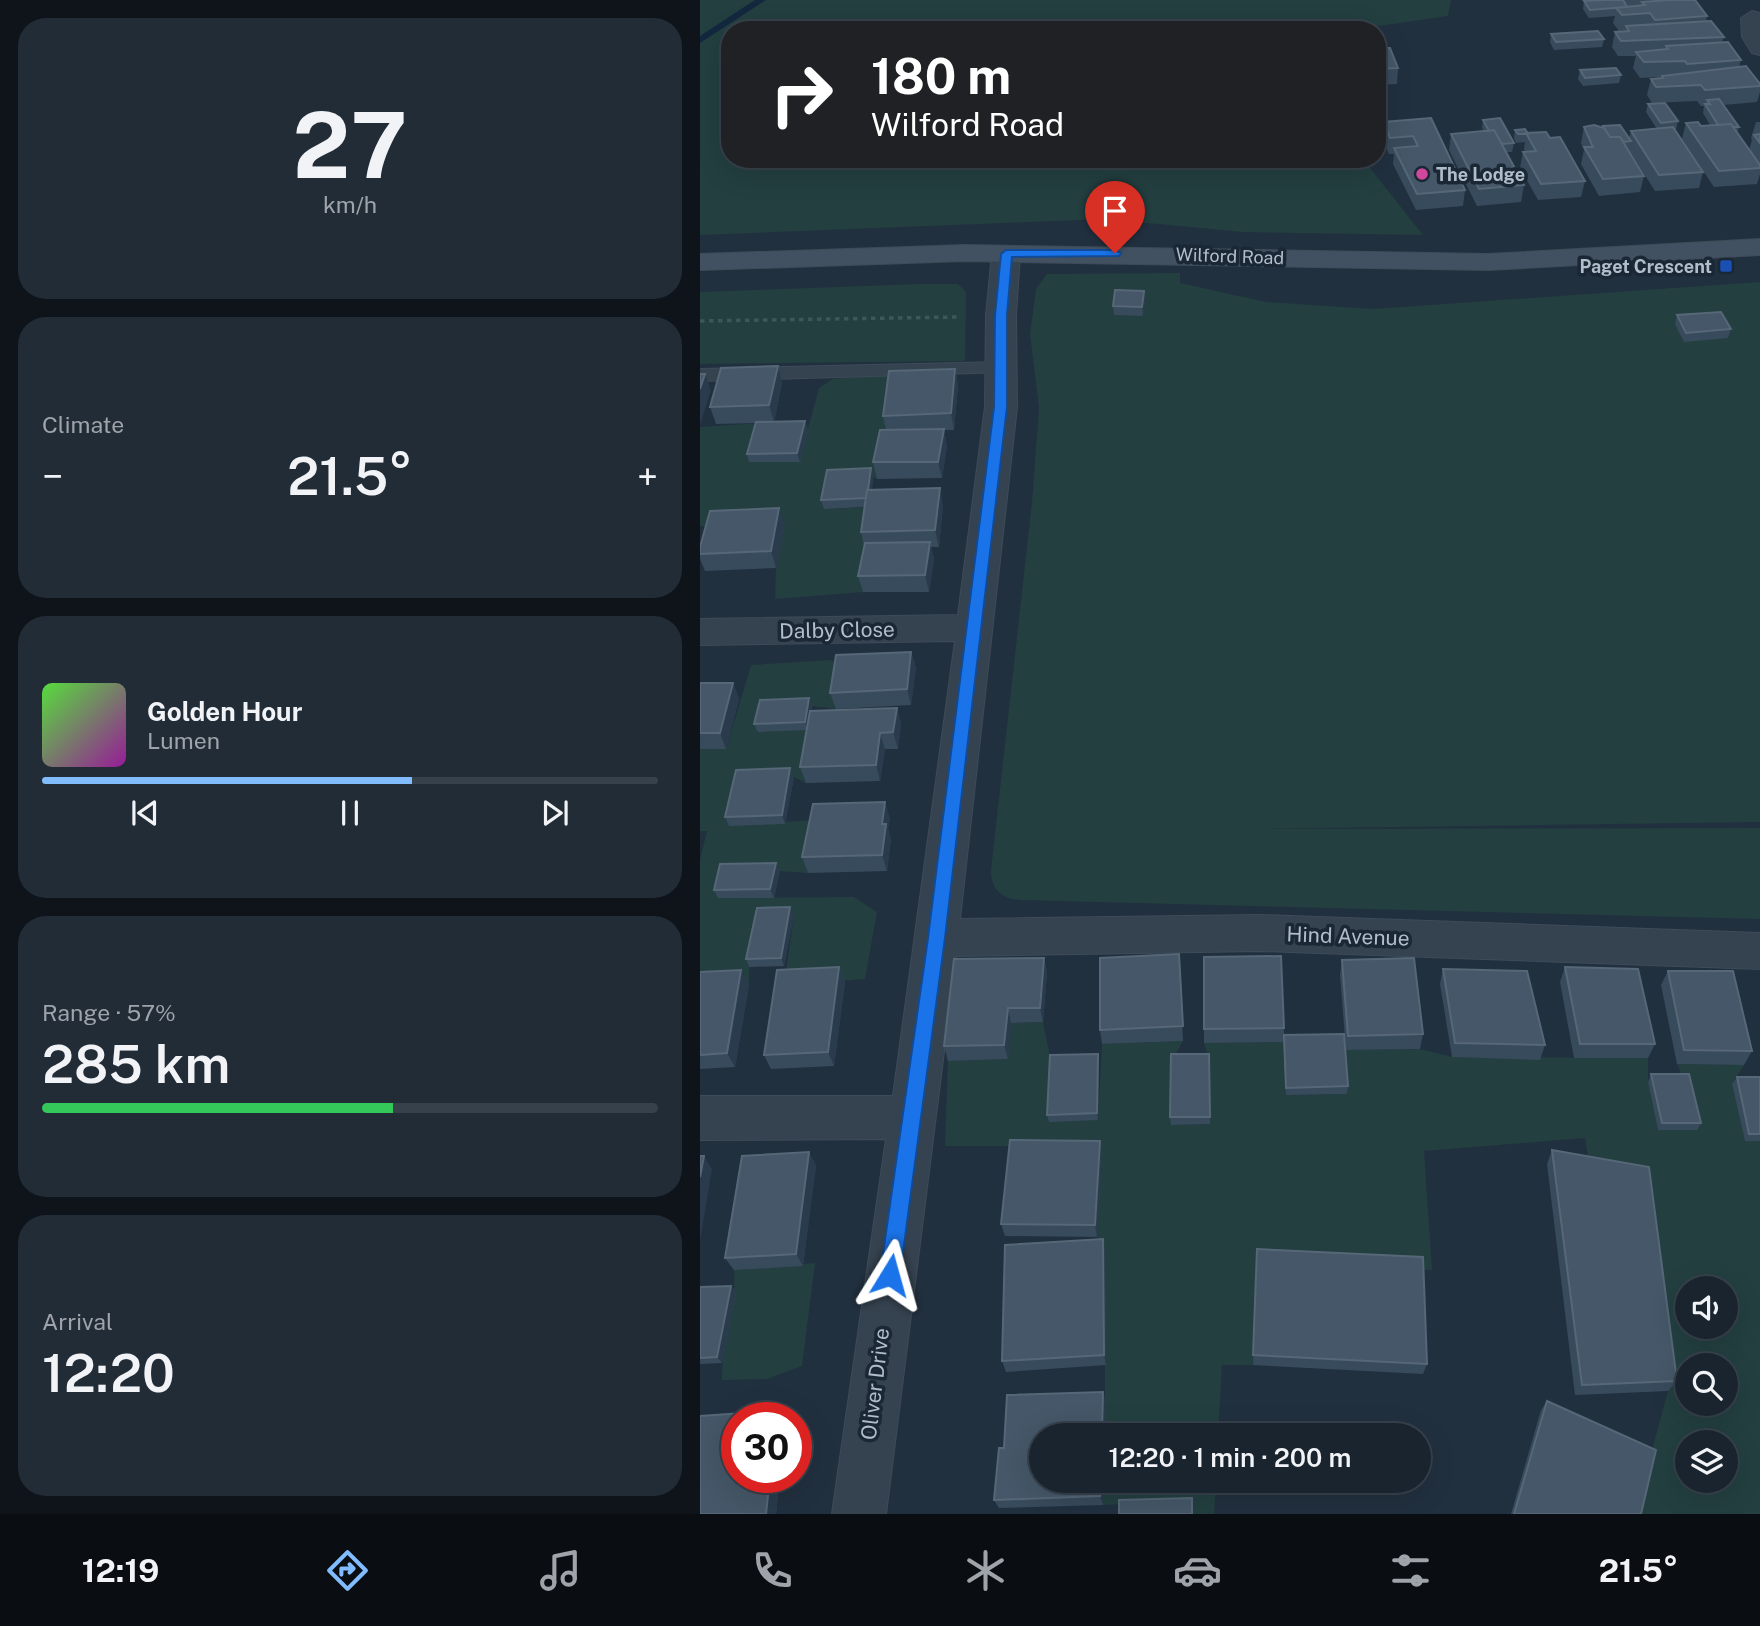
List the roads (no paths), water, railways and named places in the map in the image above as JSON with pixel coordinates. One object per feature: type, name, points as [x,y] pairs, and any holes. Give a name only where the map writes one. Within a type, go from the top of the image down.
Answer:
[{"type":"main road","name":"Wilford Road","points":[[700,262],[864,254],[1006,254],[1488,262],[1760,247]]},
{"type":"street","points":[[1752,18],[1752,28],[1760,48]]},
{"type":"street","name":"Oliver Drive","points":[[859,1514],[937,938],[1001,407],[1001,315],[1006,254]]},
{"type":"street","name":"Dalby Close","points":[[700,632],[973,628]]},
{"type":"street","name":"Hind Avenue","points":[[937,938],[1195,932],[1760,951]]},
{"type":"street","points":[[700,1118],[913,1117]]},
{"type":"lane","points":[[700,375],[1001,368]]},
{"type":"waterway","points":[[729,21],[761,0]]},
{"type":"waterway","points":[[700,40],[721,26]]},
{"type":"place","name":"The Lodge","points":[[1422,174]]},
{"type":"place","name":"Paget Crescent","points":[[1726,266]]}]
